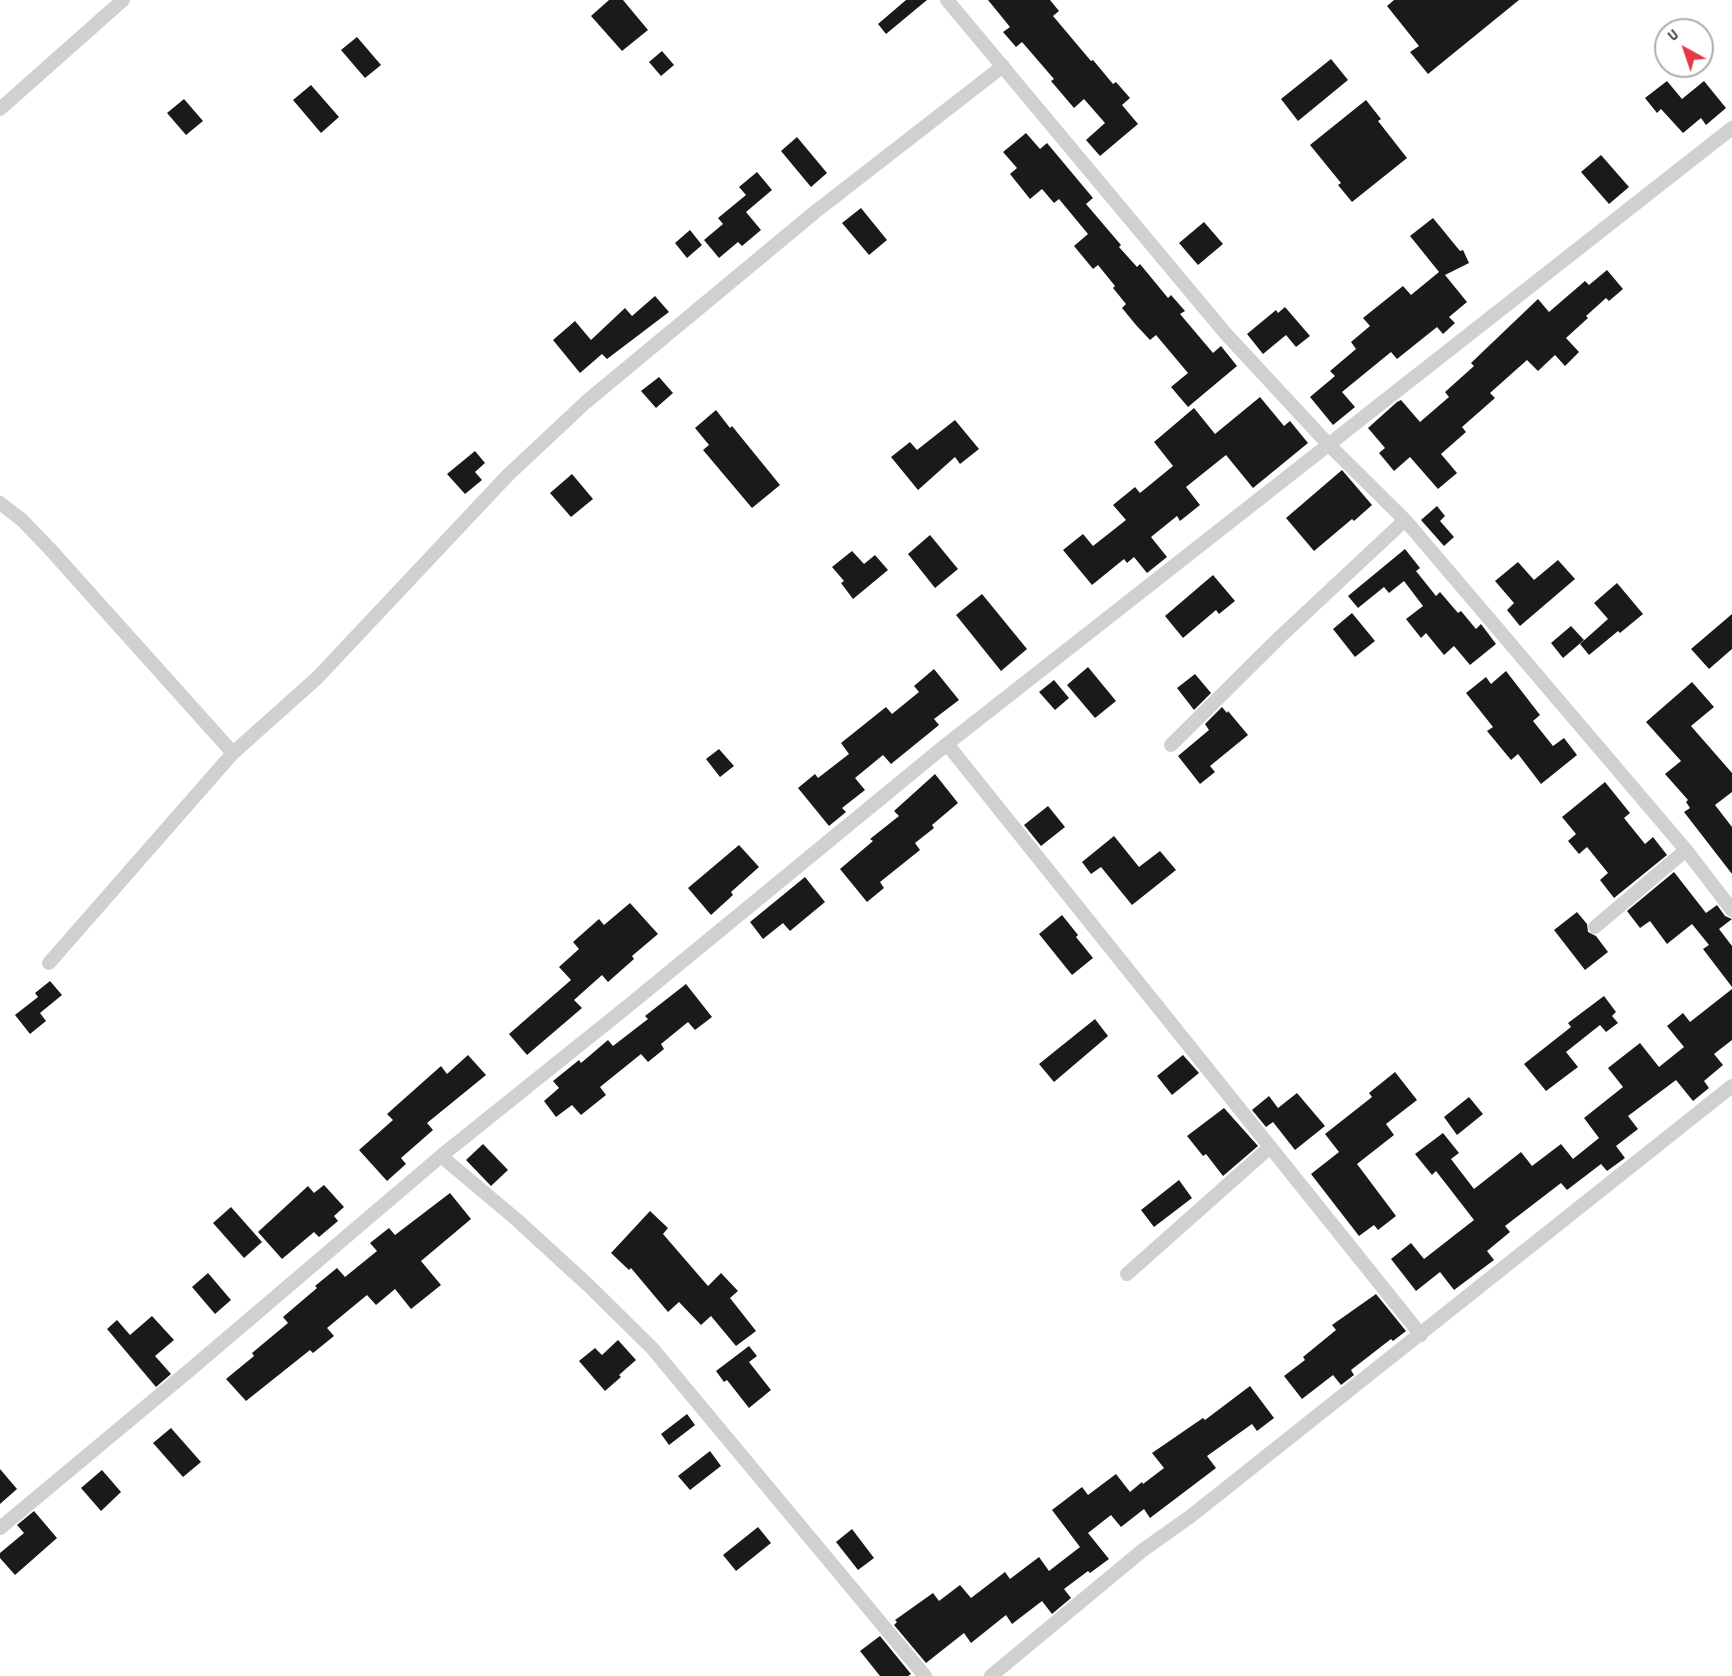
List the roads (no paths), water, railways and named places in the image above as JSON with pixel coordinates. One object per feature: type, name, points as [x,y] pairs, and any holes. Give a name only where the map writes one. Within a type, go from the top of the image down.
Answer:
[{"type":"street","points":[[0,109],[123,0]]},
{"type":"street","points":[[947,0],[1226,334],[1329,445],[1405,520],[1686,850],[1732,910]]},
{"type":"street","points":[[49,963],[233,753],[317,678],[465,518],[508,475],[586,402],[815,212],[1003,66]]},
{"type":"street","points":[[0,1528],[191,1369],[441,1155],[628,1006],[946,744],[1732,128]]},
{"type":"street","points":[[0,503],[22,520],[50,548],[233,753]]},
{"type":"street","points":[[1171,745],[1281,636],[1405,520]]},
{"type":"street","points":[[946,744],[1421,1335]]},
{"type":"street","points":[[1595,927],[1686,850]]},
{"type":"street","points":[[991,1676],[1143,1550],[1191,1516],[1421,1335],[1732,1086]]},
{"type":"street","points":[[1128,1274],[1269,1148]]},
{"type":"street","points":[[441,1155],[544,1244],[652,1348],[925,1676]]}]
